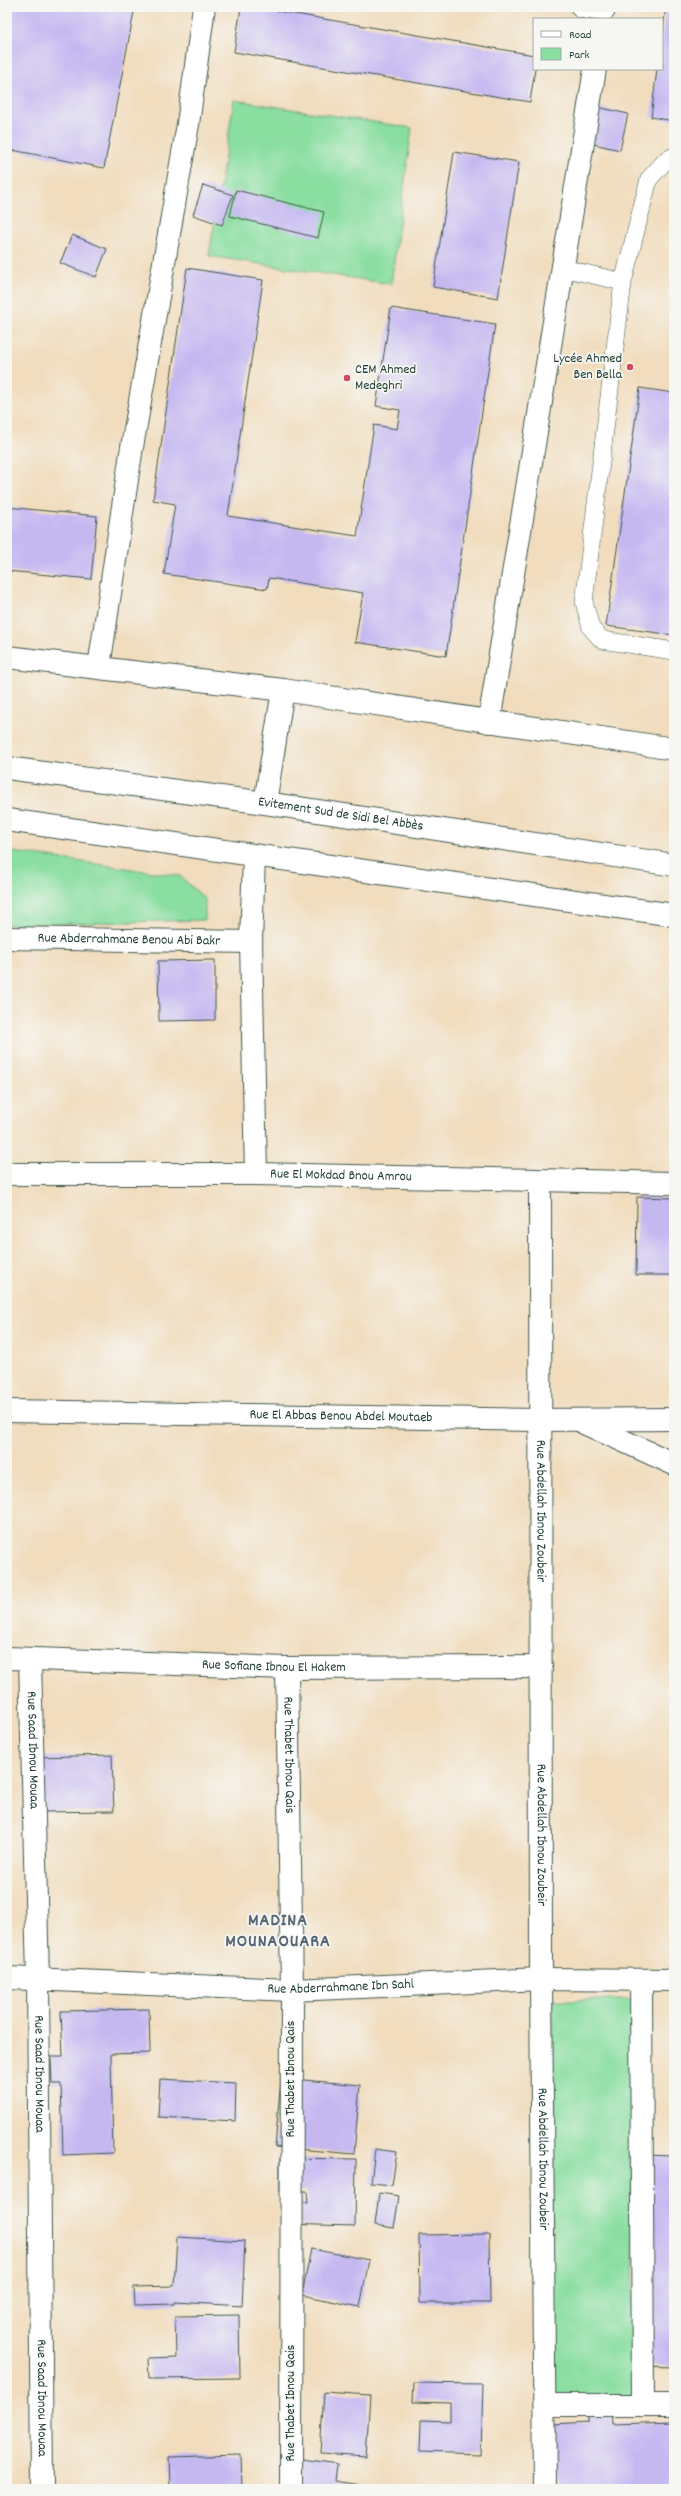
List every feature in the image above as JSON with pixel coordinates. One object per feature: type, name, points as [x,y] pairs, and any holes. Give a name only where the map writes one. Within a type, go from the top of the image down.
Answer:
[{"type":"main road","points":[[99,667],[131,453],[188,124],[204,7]]},
{"type":"main road","points":[[582,7],[604,12]]},
{"type":"main road","points":[[489,722],[595,70]]},
{"type":"main road","points":[[7,657],[283,690],[674,749]]},
{"type":"main road","points":[[265,803],[283,690]]},
{"type":"main road","name":"Evitement Sud de Sidi Bel Abbès","points":[[7,768],[265,803],[674,865]]},
{"type":"main road","points":[[7,820],[674,914]]},
{"type":"main road","points":[[254,856],[251,942],[256,1174]]},
{"type":"main road","name":"Rue Abderrahmane Benou Abi Bakr","points":[[7,938],[251,942]]},
{"type":"main road","name":"Rue El Mokdad Bnou Amrou","points":[[7,1174],[256,1174],[674,1183]]},
{"type":"main road","name":"Rue Abdellah Ibnou Zoubeir","points":[[540,1181],[539,1420],[542,1667],[541,1980],[546,2489]]},
{"type":"main road","name":"Rue El Abbas Benou Abdel Moutaeb","points":[[7,1412],[539,1420],[674,1419]]},
{"type":"main road","points":[[578,1420],[674,1464]]},
{"type":"main road","name":"Rue Sofiane Ibnou El Hakem","points":[[7,1658],[286,1668],[542,1667]]},
{"type":"main road","name":"Rue Saad Ibnou Mouaa","points":[[30,1659],[38,1978],[42,2489]]},
{"type":"main road","name":"Rue Thabet Ibnou Qais","points":[[286,1668],[292,1990],[291,2489]]},
{"type":"main road","name":"Rue Abderrahmane Ibn Sahl","points":[[7,1978],[38,1978],[292,1990],[541,1980],[674,1980]]},
{"type":"main road","points":[[641,1981],[643,2405]]},
{"type":"main road","points":[[545,2405],[674,2405]]},
{"type":"lane","points":[[674,156],[666,160],[649,179],[623,282],[584,602],[590,628],[602,640],[674,651]]},
{"type":"lane","points":[[563,268],[623,282]]},
{"type":"green space","points":[[234,100],[412,128],[391,284],[209,256]]},
{"type":"green space","points":[[7,851],[180,876],[205,899],[205,920],[7,925]]},
{"type":"green space","points":[[552,2000],[632,2000],[634,2398],[553,2398]]},
{"type":"building","points":[[7,7],[135,7],[104,168],[7,149]]},
{"type":"building","points":[[241,7],[254,7],[533,55],[533,70],[535,70],[530,102],[234,52]]},
{"type":"building","points":[[666,7],[674,7],[674,121],[651,117],[657,70],[663,70],[663,28]]},
{"type":"building","points":[[593,106],[628,114],[620,150],[585,142]]},
{"type":"building","points":[[454,152],[519,162],[498,298],[433,287]]},
{"type":"building","points":[[203,185],[233,195],[222,225],[193,215]]},
{"type":"building","points":[[236,190],[324,212],[318,238],[230,216]]},
{"type":"building","points":[[72,235],[107,249],[96,277],[60,263]]},
{"type":"building","points":[[187,268],[263,280],[228,516],[357,536],[374,425],[397,429],[400,410],[376,406],[391,308],[495,324],[446,656],[355,642],[363,593],[269,578],[267,589],[164,574],[175,504],[153,500]]},
{"type":"building","points":[[640,388],[674,393],[674,635],[606,626]]},
{"type":"building","points":[[7,507],[97,516],[91,579],[7,571]]},
{"type":"building","points":[[215,960],[215,1020],[159,1021],[158,961]]},
{"type":"building","points":[[637,1197],[674,1198],[674,1275],[636,1275]]},
{"type":"building","points":[[112,1755],[114,1811],[38,1812],[37,1757]]},
{"type":"building","points":[[149,2009],[150,2053],[111,2054],[113,2153],[63,2155],[61,2084],[52,2084],[51,2056],[63,2056],[61,2011]]},
{"type":"building","points":[[281,2078],[360,2085],[354,2154],[275,2147]]},
{"type":"building","points":[[160,2079],[236,2083],[235,2121],[158,2117]]},
{"type":"building","points":[[375,2149],[397,2152],[392,2185],[371,2183]]},
{"type":"building","points":[[642,2155],[674,2156],[674,2367],[641,2366]]},
{"type":"building","points":[[280,2158],[356,2159],[355,2226],[283,2224],[284,2202],[308,2202],[307,2191],[280,2191]]},
{"type":"building","points":[[379,2193],[399,2196],[394,2228],[375,2225]]},
{"type":"building","points":[[489,2234],[490,2303],[420,2303],[419,2235]]},
{"type":"building","points":[[177,2237],[245,2241],[242,2306],[175,2302],[175,2304],[135,2305],[134,2287],[174,2286]]},
{"type":"building","points":[[311,2249],[369,2260],[360,2307],[302,2295]]},
{"type":"building","points":[[239,2315],[240,2378],[149,2379],[148,2358],[176,2357],[175,2316]]},
{"type":"building","points":[[414,2383],[483,2384],[481,2454],[420,2452],[421,2420],[450,2421],[450,2403],[413,2402]]},
{"type":"building","points":[[324,2392],[370,2395],[366,2456],[320,2453]]},
{"type":"building","points":[[611,2409],[612,2424],[674,2422],[674,2486],[556,2489],[553,2424],[588,2422],[588,2410]]},
{"type":"building","points":[[241,2455],[242,2489],[170,2489],[169,2457]]},
{"type":"building","points":[[295,2458],[337,2464],[335,2481],[361,2485],[360,2489],[291,2489]]},
{"type":"place","name":"Lycée Ahmed Ben Bella","points":[[630,367]]},
{"type":"place","name":"CEM Ahmed Medeghri","points":[[347,378]]},
{"type":"district","name":"MADINA MOUNAOUARA","points":[[278,1931]]}]
